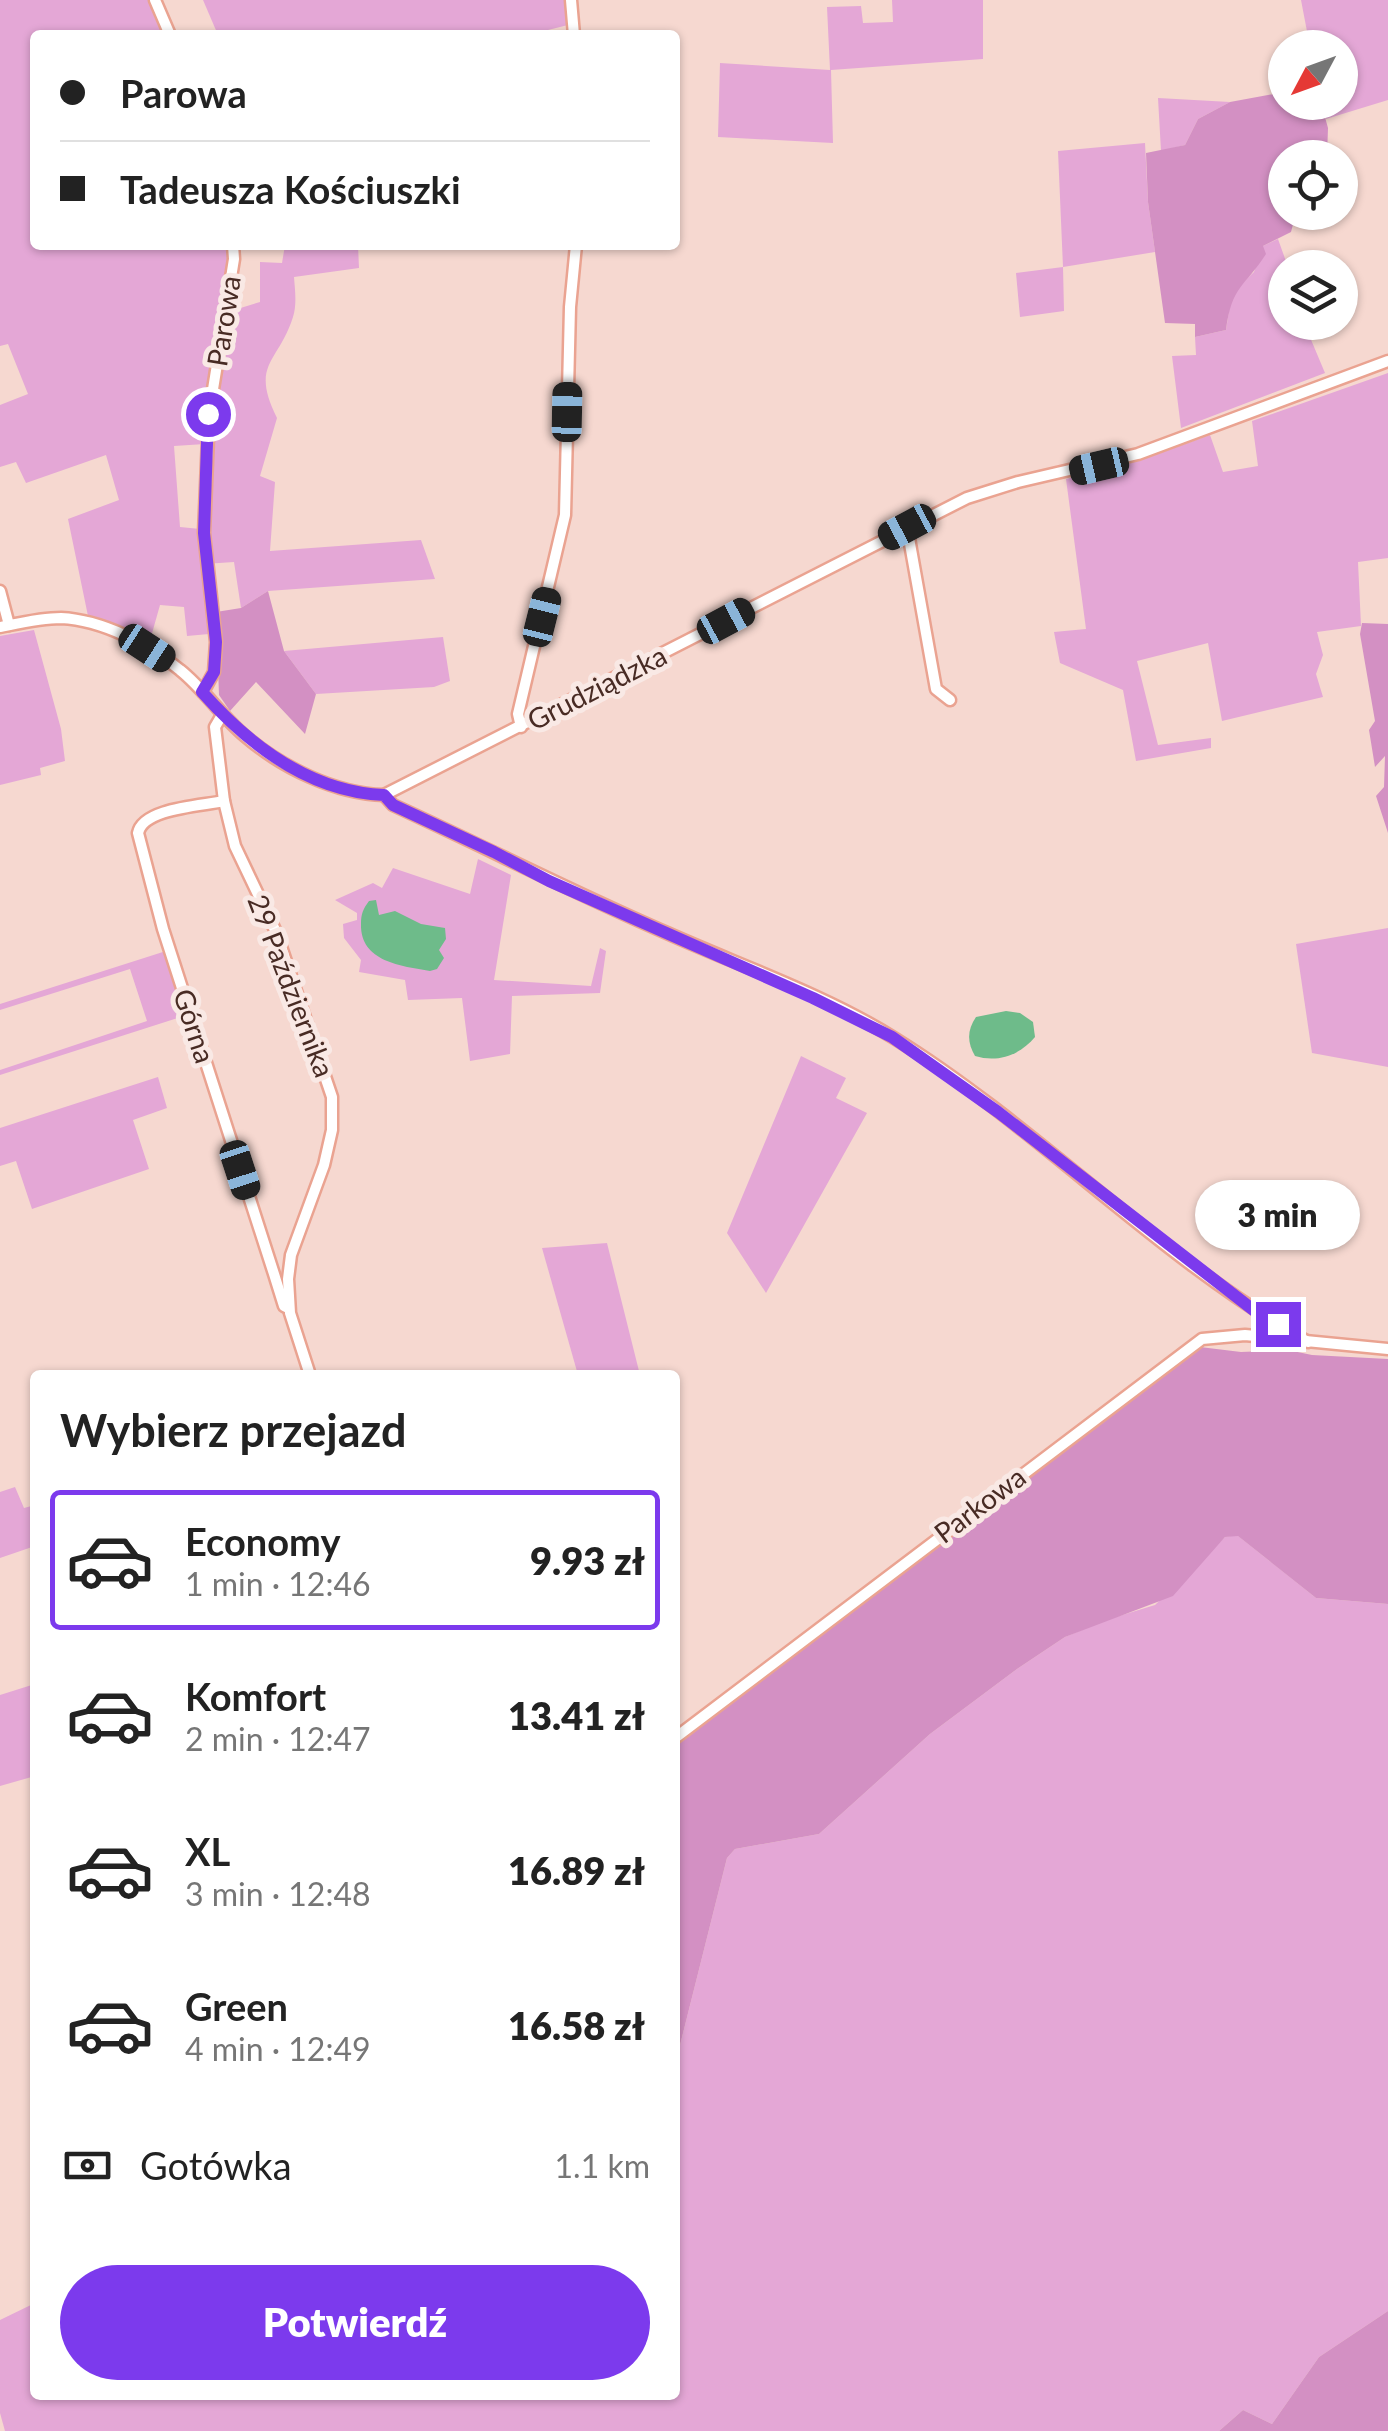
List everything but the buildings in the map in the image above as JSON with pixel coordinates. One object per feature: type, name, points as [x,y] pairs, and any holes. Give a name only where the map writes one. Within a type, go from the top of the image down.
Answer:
[{"type":"street","points":[[156,0],[168,30]]},
{"type":"street","points":[[571,0],[574,30]]},
{"type":"street","name":"Parowa","points":[[202,692],[214,672],[216,642],[204,533],[208,414],[234,250]]},
{"type":"street","points":[[522,727],[518,714],[565,515],[570,306],[576,250]]},
{"type":"street","name":"Grudziądzka","points":[[384,795],[967,498],[1138,454],[1387,361]]},
{"type":"street","points":[[907,527],[936,690],[950,700]]},
{"type":"street","points":[[0,591],[4,626],[60,618],[98,626],[147,648],[180,669],[222,715],[265,752],[301,773],[368,794],[384,795],[393,805],[549,881],[892,1037],[998,1112],[1256,1312],[1308,1342]]},
{"type":"street","name":"29 Października","points":[[222,715],[215,726],[224,801],[235,846],[276,932],[332,1098],[332,1130],[324,1165],[291,1256],[290,1308],[309,1370]]},
{"type":"street","name":"Górna","points":[[224,801],[150,816],[142,821],[138,833],[162,929],[284,1306],[290,1308]]},
{"type":"street","name":"Parkowa","points":[[680,1734],[1202,1339],[1222,1335],[1388,1349]]},
{"type":"shaded area","points":[[0,0],[161,0],[172,30],[30,30],[30,250],[228,250],[221,314],[260,302],[260,262],[282,263],[284,250],[358,250],[359,268],[294,277],[293,317],[266,374],[269,400],[277,418],[260,476],[275,482],[270,551],[421,540],[435,579],[268,591],[241,608],[234,562],[204,564],[209,634],[187,636],[184,607],[160,605],[149,644],[88,616],[68,519],[119,500],[106,455],[26,483],[16,462],[0,467],[0,405],[28,394],[8,344],[0,346]],"holes":[[[205,444],[200,529],[180,527],[174,446]]]},
{"type":"shaded area","points":[[203,0],[567,0],[568,25],[548,30],[216,30]]},
{"type":"shaded area","points":[[892,0],[983,0],[983,59],[831,70],[833,143],[718,137],[720,63],[830,70],[827,7],[861,6],[863,23],[893,22]]},
{"type":"shaded area","points":[[1301,0],[1388,0],[1388,100],[1358,109],[1358,30],[1307,30]]},
{"type":"shaded area","points":[[1268,95],[1268,120],[1326,120],[1328,140],[1268,140],[1268,230],[1291,232],[1263,246],[1266,254],[1235,295],[1226,330],[1195,337],[1195,324],[1165,323],[1148,202],[1146,153],[1185,145],[1198,119],[1230,102]]},
{"type":"shaded area","points":[[1158,98],[1230,102],[1198,119],[1185,145],[1161,151]]},
{"type":"shaded area","points":[[1145,143],[1155,252],[1063,267],[1058,151]]},
{"type":"shaded area","points":[[1278,239],[1282,250],[1268,250],[1268,340],[1311,340],[1325,373],[1181,428],[1172,356],[1196,355],[1195,337],[1226,330],[1237,288],[1254,272],[1263,246]]},
{"type":"shaded area","points":[[1063,267],[1064,311],[1020,317],[1016,273]]},
{"type":"shaded area","points":[[1388,373],[1388,558],[1358,562],[1361,626],[1317,632],[1323,655],[1316,674],[1323,697],[1222,721],[1208,643],[1137,661],[1158,745],[1211,738],[1211,748],[1136,761],[1123,690],[1060,663],[1054,632],[1086,629],[1066,479],[1141,460],[1210,435],[1223,472],[1258,466],[1252,421]]},
{"type":"shaded area","points":[[268,591],[284,651],[316,694],[305,734],[256,682],[230,711],[219,695],[216,612],[241,608]]},
{"type":"shaded area","points":[[1362,623],[1388,624],[1388,833],[1376,796],[1384,787],[1385,756],[1375,767],[1369,730],[1375,721],[1360,634]]},
{"type":"shaded area","points":[[34,630],[61,729],[65,761],[40,768],[41,775],[0,785],[0,636]]},
{"type":"shaded area","points":[[443,637],[450,681],[434,687],[316,694],[284,651]]},
{"type":"shaded area","points":[[478,859],[511,875],[494,980],[591,986],[600,948],[606,951],[600,993],[512,996],[510,1054],[470,1061],[462,998],[408,1000],[405,980],[359,972],[361,960],[344,938],[343,924],[357,920],[357,913],[335,900],[373,883],[382,888],[393,868],[470,894]]},
{"type":"shaded area","points":[[376,900],[379,915],[395,911],[421,924],[445,928],[446,939],[439,950],[444,958],[437,969],[396,964],[367,947],[361,917],[369,901]]},
{"type":"shaded area","points":[[1388,928],[1388,1067],[1312,1053],[1296,944]]},
{"type":"shaded area","points":[[166,951],[187,1015],[0,1075],[0,1070],[147,1021],[130,969],[0,1010],[0,1004]]},
{"type":"shaded area","points":[[1006,1011],[1020,1013],[1033,1022],[1035,1037],[1008,1056],[975,1056],[969,1036],[976,1017]]},
{"type":"shaded area","points":[[801,1056],[846,1078],[836,1098],[867,1113],[766,1293],[727,1233]]},
{"type":"shaded area","points":[[158,1077],[167,1108],[133,1120],[149,1169],[32,1209],[16,1161],[0,1166],[0,1128]]},
{"type":"shaded area","points":[[607,1243],[639,1370],[577,1370],[542,1248]]},
{"type":"shaded area","points":[[1200,1347],[1388,1359],[1388,1604],[1316,1598],[1238,1536],[1225,1537],[1173,1596],[1065,1637],[1017,1669],[930,1734],[819,1834],[735,1849],[727,1858],[680,2045],[680,1741],[1185,1353]]},
{"type":"shaded area","points":[[15,1487],[24,1508],[30,1506],[30,1548],[0,1558],[0,1492]]},
{"type":"shaded area","points":[[1237,1535],[1316,1598],[1388,1604],[1388,2311],[1319,2357],[1272,2424],[1243,2410],[1219,2431],[5,2431],[0,2413],[0,2320],[30,2305],[30,2400],[680,2400],[680,2045],[727,1858],[735,1849],[819,1834],[930,1734],[1017,1669],[1065,1637],[1155,1605],[1225,1537]]},
{"type":"shaded area","points":[[30,1686],[30,1777],[0,1786],[0,1695]]},
{"type":"shaded area","points":[[1388,2311],[1388,2431],[1219,2431],[1243,2410],[1272,2424],[1319,2357]]},
{"type":"route","points":[[208,414],[204,533],[216,642],[214,672],[202,692],[242,734],[301,773],[368,794],[384,795],[393,805],[549,881],[892,1037],[998,1112],[1256,1312],[1278,1324]]}]
